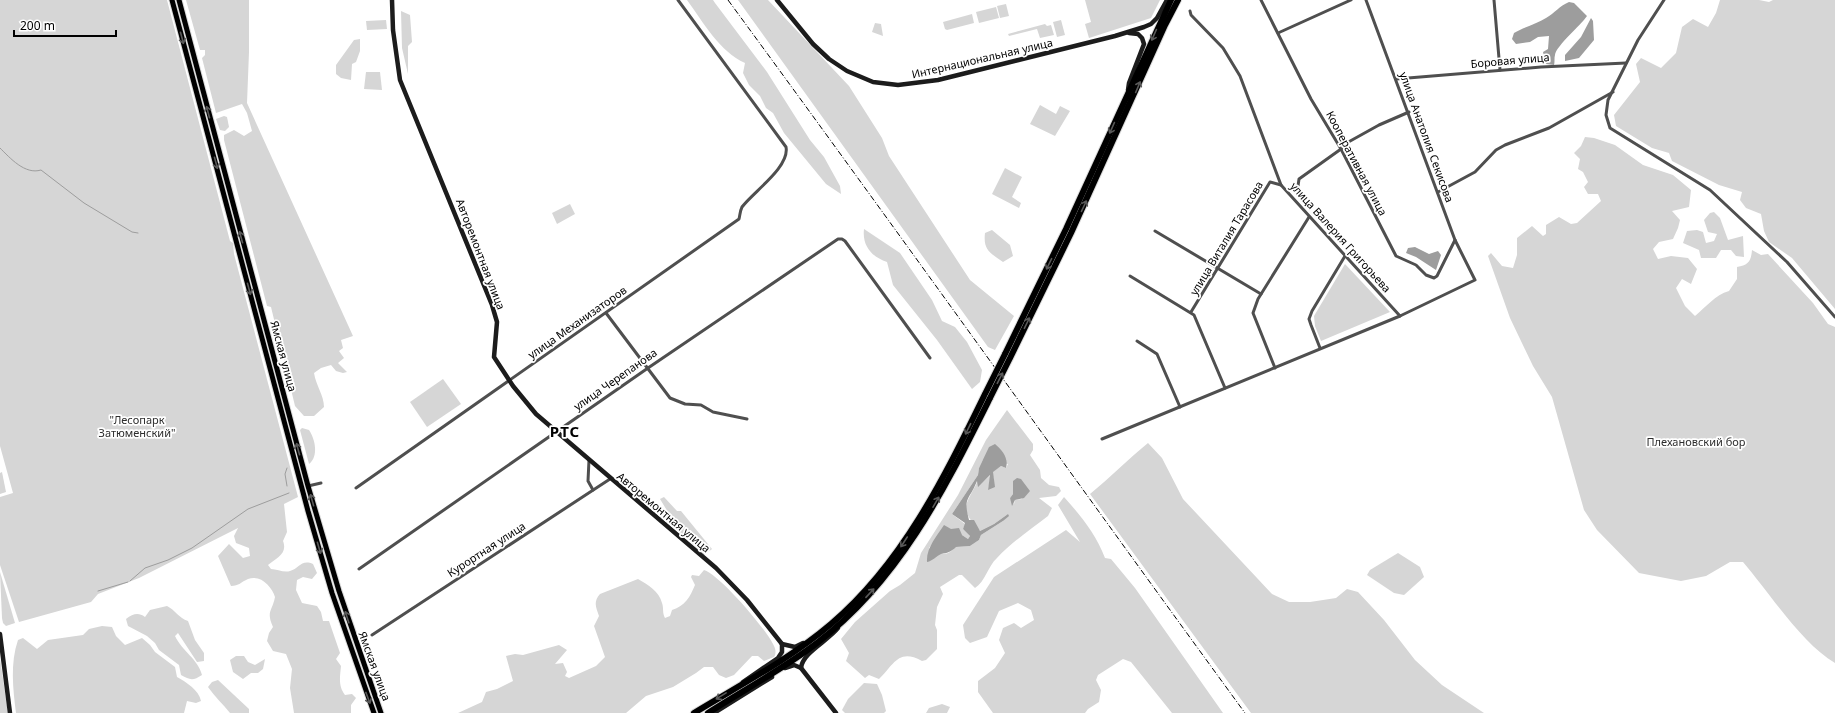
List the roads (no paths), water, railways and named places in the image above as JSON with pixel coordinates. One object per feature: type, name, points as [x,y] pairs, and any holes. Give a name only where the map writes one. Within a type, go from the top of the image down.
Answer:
[{"type":"highway","points":[[1008,356],[1171,0]]},
{"type":"highway","points":[[708,713],[805,651],[843,621],[880,583],[910,544],[942,491],[1008,356],[1072,233],[1178,0]]},
{"type":"highway","points":[[694,713],[780,660],[831,624],[876,578],[904,541],[940,482],[988,396]]},
{"type":"main road","name":"Ямская улица","points":[[172,0],[308,511],[332,594],[374,713]]},
{"type":"main road","name":"Ямская улица","points":[[178,0],[308,486],[341,598],[381,713]]},
{"type":"street","name":"Авторемонтная улица","points":[[392,0],[393,30],[400,80],[487,290],[497,322],[494,357],[509,381],[528,406],[732,584],[782,644]]},
{"type":"street","name":"улица Механизаторов","points":[[356,488],[739,219],[742,207],[762,188],[786,156],[786,146],[678,0]]},
{"type":"street","name":"Интернациональная улица","points":[[777,0],[813,44],[829,59],[857,76],[873,82],[890,85],[921,83],[938,80],[1125,33],[1151,24],[1157,18],[1167,0]]},
{"type":"street","points":[[1165,26],[1181,0]]},
{"type":"street","name":"Кооперативная улица","points":[[1261,0],[1311,98],[1341,149],[1396,256],[1416,265],[1426,275],[1434,278],[1455,240]]},
{"type":"street","points":[[1278,33],[1351,0]]},
{"type":"street","name":"улица Анатолия Секисова","points":[[1366,0],[1409,112],[1455,240],[1475,280],[1400,316]]},
{"type":"street","points":[[1494,0],[1500,70]]},
{"type":"street","points":[[1664,0],[1638,40],[1608,100],[1606,115],[1610,128],[1710,190],[1787,262],[1835,317]]},
{"type":"street","name":"улица Валерия Григорьева","points":[[1190,11],[1191,15],[1223,48],[1240,76],[1281,185],[1309,218],[1400,316]]},
{"type":"street","points":[[1125,33],[1138,34],[1142,38],[1144,44],[1129,83],[1128,92]]},
{"type":"street","name":"Боровая улица","points":[[1396,79],[1500,70],[1626,63]]},
{"type":"street","points":[[1438,192],[1475,172],[1496,150],[1549,128],[1613,92]]},
{"type":"street","points":[[1298,186],[1300,179],[1341,149],[1343,145],[1409,112]]},
{"type":"street","name":"улица Виталия Тарасова","points":[[1192,312],[1217,268],[1270,182],[1281,185]]},
{"type":"street","points":[[1274,368],[1252,313],[1261,294],[1309,218]]},
{"type":"street","points":[[1155,231],[1261,294]]},
{"type":"street","name":"улица Черепанова","points":[[358,569],[556,431],[838,239],[845,241],[930,358]]},
{"type":"street","points":[[1320,348],[1309,319],[1312,311],[1345,256]]},
{"type":"street","points":[[1130,276],[1192,312],[1225,388]]},
{"type":"street","points":[[606,313],[670,398],[685,404],[701,404],[706,410],[747,419]]},
{"type":"street","points":[[1102,439],[1400,316]]},
{"type":"street","points":[[1137,341],[1157,354],[1180,407]]},
{"type":"street","points":[[589,460],[588,481],[593,490]]},
{"type":"street","name":"Курортная улица","points":[[372,635],[610,479]]},
{"type":"street","points":[[308,486],[321,483]]},
{"type":"street","points":[[801,668],[801,663],[805,656],[825,641],[843,621]]},
{"type":"street","points":[[737,686],[778,658],[782,652],[782,644],[795,647],[831,624]]},
{"type":"street","points":[[0,634],[10,713]]},
{"type":"street","points":[[714,713],[786,668],[794,665],[801,668],[836,713]]},
{"type":"waterway","points":[[0,148],[18,165],[29,170],[41,170],[84,203],[132,232],[138,233]]},
{"type":"waterway","points":[[287,468],[285,474],[287,486]]},
{"type":"waterway","points":[[130,581],[145,568],[168,560],[192,548],[248,509],[289,493]]},
{"type":"waterway","points":[[98,591],[128,582]]},
{"type":"railway","points":[[728,0],[1245,713]]},
{"type":"district","name":"РТС","points":[[565,431]]},
{"type":"park label","name":"\"Лесопарк Затюменский\"","points":[[137,425]]},
{"type":"park label","name":"Плехановский бор","points":[[1696,441]]}]
